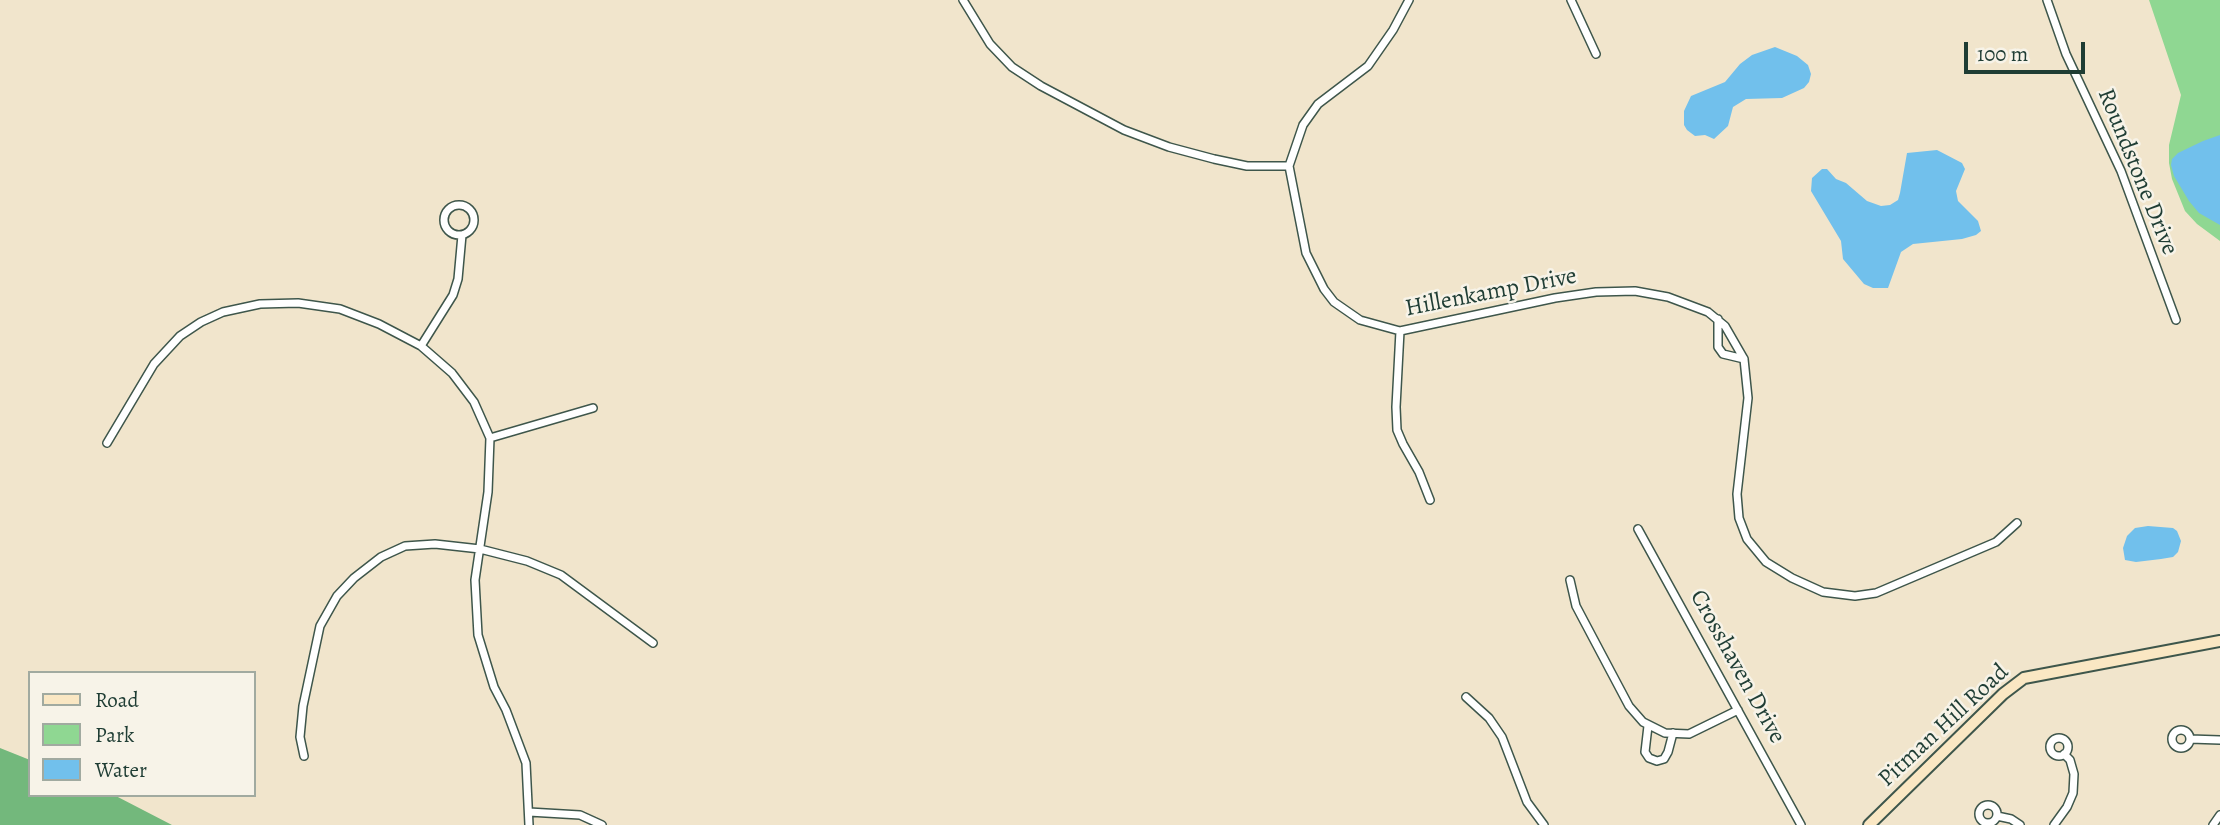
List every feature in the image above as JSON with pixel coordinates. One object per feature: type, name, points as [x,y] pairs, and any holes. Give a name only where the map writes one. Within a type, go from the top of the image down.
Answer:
[{"type":"street","points":[[963,0],[990,44],[1012,67],[1041,86],[1124,130],[1169,148],[1214,159],[1247,166],[1289,166]]},
{"type":"street","name":"Hillenkamp Drive","points":[[1409,0],[1393,30],[1368,66],[1318,104],[1303,125],[1289,166],[1306,253],[1324,289],[1334,302],[1360,320],[1400,331],[1595,292],[1635,292],[1668,297],[1708,312],[1732,335],[1744,359],[1748,398],[1737,494],[1739,518],[1746,539],[1766,562],[1823,592],[1855,596],[1877,593],[1996,542],[2017,523]]},
{"type":"street","points":[[1572,0],[1596,54]]},
{"type":"street","name":"Roundstone Drive","points":[[2047,0],[2066,54],[2121,171],[2176,320]]},
{"type":"street","points":[[422,346],[453,295],[458,279],[463,235],[471,229],[474,220],[467,207],[452,206],[445,214],[444,224],[450,233],[463,235]]},
{"type":"street","points":[[107,443],[154,364],[180,336],[223,312],[278,303],[340,309],[379,324],[422,346],[464,386],[484,421],[490,438],[490,468],[475,580],[478,635],[494,687],[506,710],[526,763],[530,825]]},
{"type":"street","points":[[1718,320],[1718,347],[1723,354],[1744,359]]},
{"type":"street","points":[[1400,331],[1395,407],[1397,430],[1430,500]]},
{"type":"street","points":[[490,438],[593,408]]},
{"type":"street","name":"Crosshaven Drive","points":[[1638,528],[1801,825]]},
{"type":"street","points":[[304,756],[300,737],[320,626],[337,596],[381,557],[405,546],[435,544],[480,549],[527,561],[561,575],[653,643]]},
{"type":"street","points":[[1570,580],[1576,606],[1629,706],[1648,726],[1665,733],[1689,734],[1738,709]]},
{"type":"street","name":"Pitman Hill Road","points":[[1869,825],[2003,694],[2024,678],[2220,642]]},
{"type":"street","points":[[1466,696],[1489,718],[1502,737],[1527,802],[1544,825]]},
{"type":"street","points":[[1648,726],[1646,752],[1648,758],[1657,761],[1664,759],[1668,752],[1673,733]]},
{"type":"street","points":[[2190,739],[2220,740]]},
{"type":"street","points":[[2054,825],[2073,793],[2074,774],[2070,760],[2064,754]]},
{"type":"street","points":[[529,812],[580,815],[603,825]]},
{"type":"street","points":[[2213,825],[2220,815]]},
{"type":"street","points":[[1997,816],[2011,819],[2020,825]]},
{"type":"green space","points":[[2149,0],[2220,0],[2220,241],[2185,211],[2172,179],[2169,145],[2181,95]]},
{"type":"green space","points":[[0,748],[28,759],[28,797],[118,797],[172,825],[0,825]]},
{"type":"water","points":[[1775,47],[1797,56],[1808,65],[1811,74],[1804,88],[1782,98],[1746,99],[1733,107],[1728,126],[1714,139],[1705,135],[1695,136],[1687,130],[1684,125],[1684,111],[1691,96],[1725,82],[1740,64],[1752,55]]},
{"type":"water","points":[[2220,135],[2220,225],[2199,213],[2189,201],[2174,176],[2171,165],[2172,159],[2178,153]]},
{"type":"water","points":[[1937,150],[1962,163],[1965,169],[1956,191],[1958,201],[1978,221],[1981,231],[1962,239],[1913,244],[1901,252],[1888,288],[1873,288],[1864,284],[1843,259],[1841,241],[1811,191],[1812,178],[1822,169],[1827,169],[1836,179],[1846,183],[1867,201],[1881,206],[1890,205],[1898,200],[1907,153]]},
{"type":"water","points":[[2135,528],[2173,528],[2177,531],[2181,541],[2178,552],[2173,557],[2161,559],[2136,562],[2125,560],[2123,548],[2127,536]]}]
